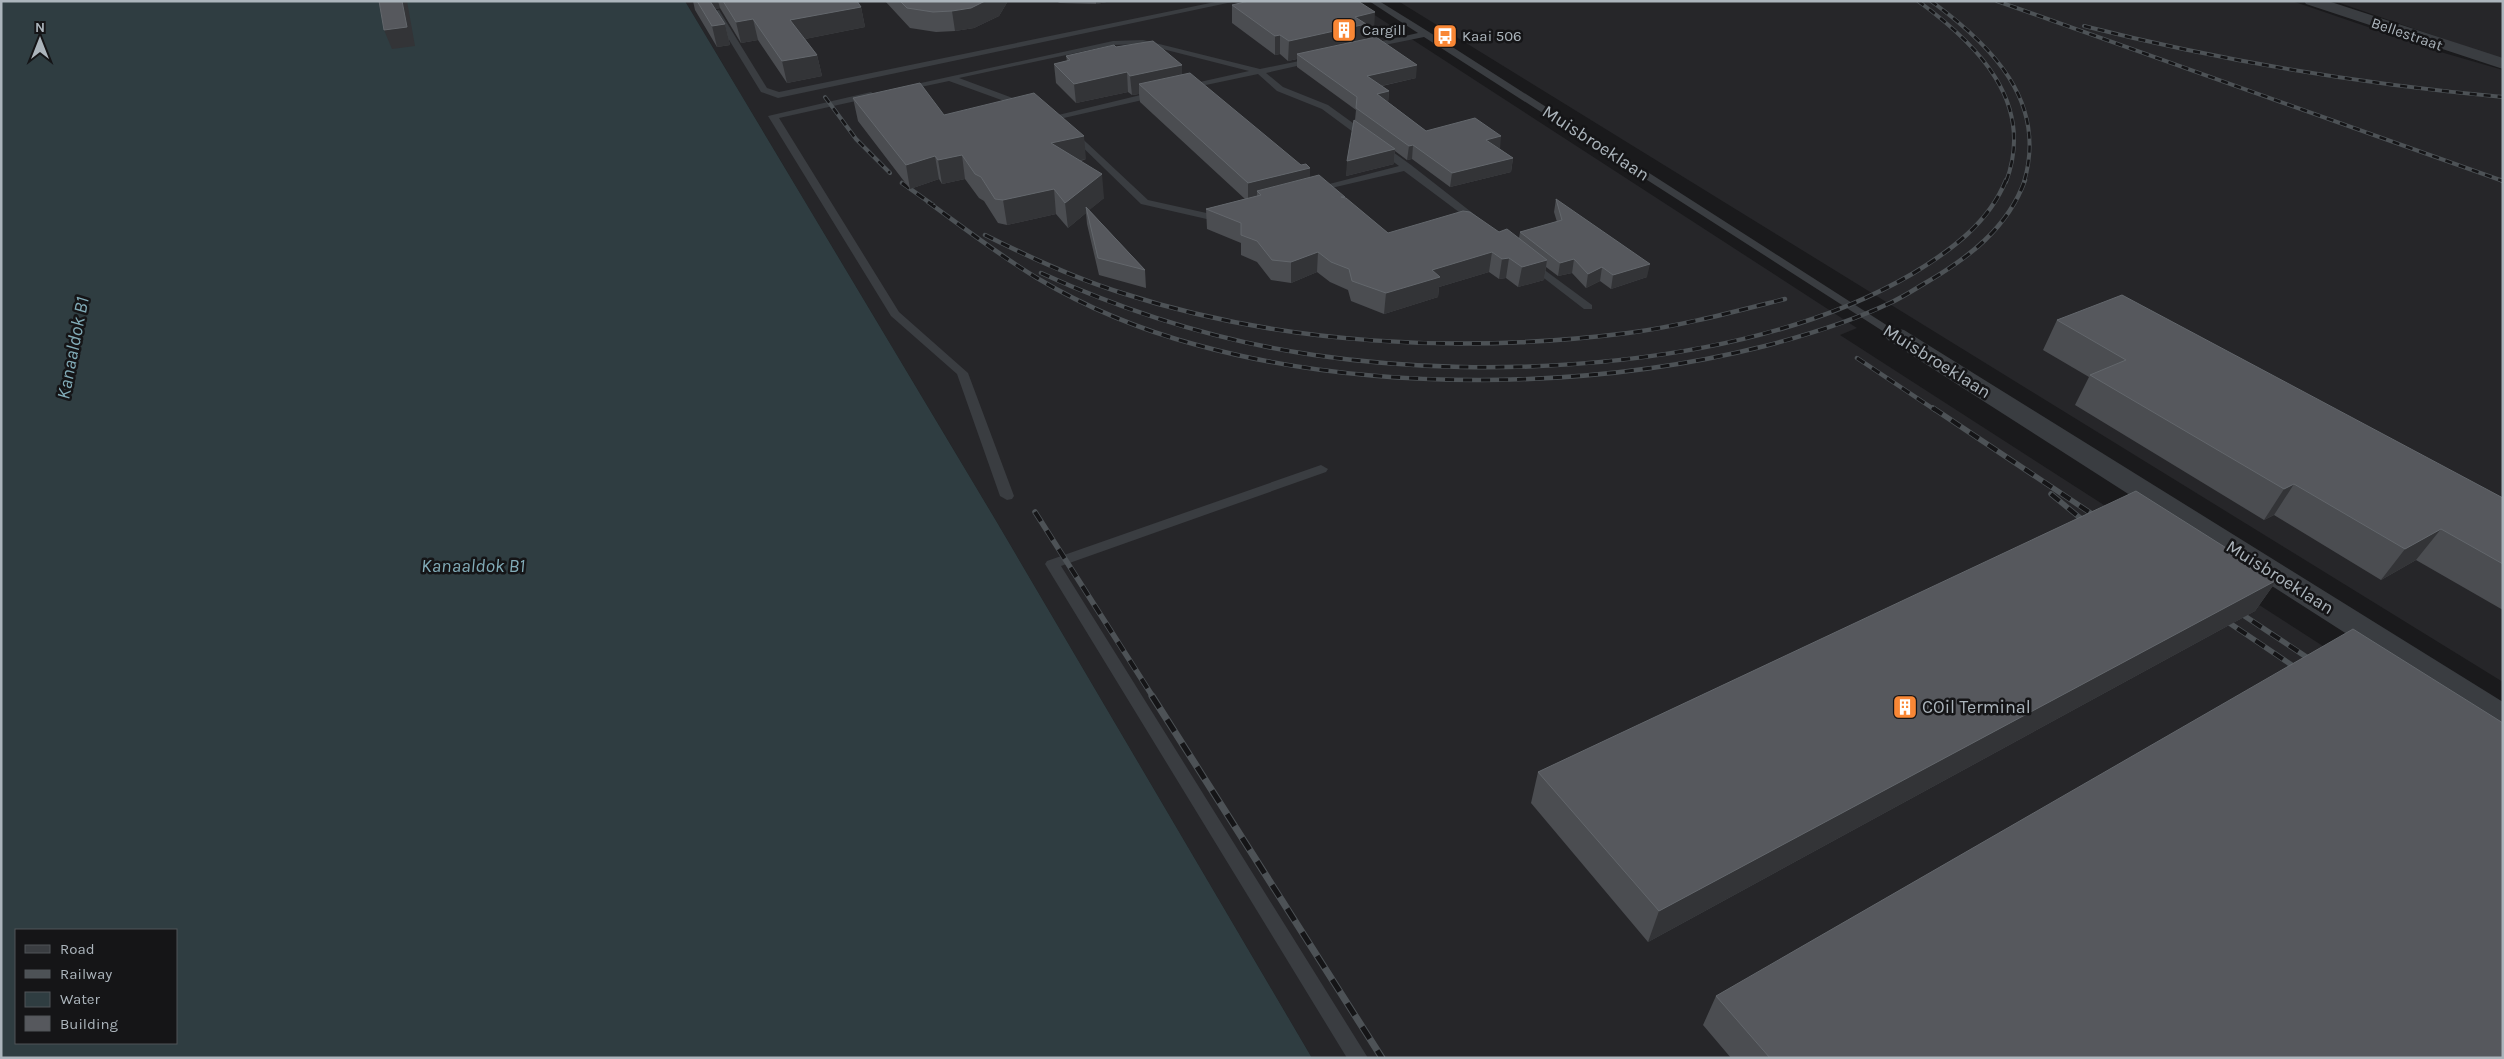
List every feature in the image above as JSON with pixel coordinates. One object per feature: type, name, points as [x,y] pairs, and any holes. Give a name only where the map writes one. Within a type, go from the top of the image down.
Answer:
[{"type":"street","name":"Bellestraat","points":[[2312,1],[2503,64]]},
{"type":"street","name":"Muisbroeklaan","points":[[1896,335],[2503,718]]},
{"type":"lane","points":[[713,7],[764,90],[778,95],[1233,1]]},
{"type":"lane","name":"Muisbroeklaan","points":[[1373,1],[1896,335]]},
{"type":"lane","points":[[1354,50],[1426,34]]},
{"type":"lane","points":[[1007,496],[962,373],[895,314],[772,116],[1128,41],[1157,45],[1259,72],[1280,88],[1325,107],[1408,166],[1486,228]]},
{"type":"lane","points":[[1172,91],[1326,57]]},
{"type":"lane","points":[[949,78],[1046,113],[1145,202],[1211,217],[1230,212]]},
{"type":"lane","points":[[1046,113],[1162,93]]},
{"type":"lane","points":[[1304,193],[1408,166]]},
{"type":"lane","points":[[1525,258],[1588,307]]},
{"type":"lane","points":[[1321,469],[1052,564],[1358,1058]]},
{"type":"shaded area","points":[[685,1],[1353,1],[1857,328],[1840,335],[2503,762],[2503,1058],[1312,1058],[995,519]]},
{"type":"shaded area","points":[[1398,1],[2292,1],[2444,53],[2503,70],[2503,682]]},
{"type":"shaded area","points":[[2334,1],[2503,1],[2503,58],[2496,57]]},
{"type":"water","name":"Kanaaldok B1","points":[[1,1],[685,1],[995,519],[1312,1058],[1,1058]]},
{"type":"building","points":[[379,1],[402,1],[407,27],[384,30]]},
{"type":"building","points":[[697,1],[710,1],[725,24],[712,26]]},
{"type":"building","points":[[723,1],[857,1],[861,7],[790,20],[817,55],[782,61],[753,19],[736,22]]},
{"type":"building","points":[[900,1],[985,1],[971,8],[933,12],[907,8]]},
{"type":"building","points":[[1249,1],[1358,1],[1375,12],[1355,17],[1366,24],[1289,41],[1280,35],[1275,36],[1232,5]]},
{"type":"building","points":[[1376,37],[1417,65],[1367,76],[1389,91],[1377,94],[1426,131],[1475,118],[1501,136],[1486,140],[1513,158],[1452,173],[1413,145],[1409,146],[1356,108],[1357,97],[1297,54]]},
{"type":"building","points":[[1153,41],[1182,65],[1130,76],[1127,72],[1074,84],[1054,64],[1070,60],[1066,56],[1114,45],[1116,47]]},
{"type":"building","points":[[1190,73],[1301,165],[1306,164],[1310,168],[1248,183],[1139,84]]},
{"type":"building","points":[[920,83],[944,115],[1034,93],[1084,136],[1051,143],[1102,174],[1065,203],[1054,189],[1003,200],[995,199],[981,177],[975,174],[962,155],[938,160],[935,156],[906,165],[853,98]]},
{"type":"building","points":[[1354,120],[1395,149],[1347,161]]},
{"type":"building","points":[[1319,175],[1345,197],[1341,197],[1346,198],[1388,233],[1463,211],[1470,212],[1499,232],[1507,229],[1547,260],[1522,267],[1509,258],[1502,259],[1492,252],[1432,270],[1440,277],[1386,293],[1352,281],[1349,269],[1331,262],[1318,252],[1291,262],[1272,260],[1257,241],[1241,235],[1241,223],[1206,209],[1261,195],[1257,191]]},
{"type":"building","points":[[1556,199],[1650,264],[1613,275],[1602,267],[1588,274],[1574,259],[1560,263],[1520,232],[1562,220]]},
{"type":"building","points":[[1086,207],[1145,270],[1098,258]]},
{"type":"building","points":[[2122,295],[2503,498],[2503,564],[2441,529],[2405,549],[2294,484],[2284,489],[2090,375],[2126,360],[2057,320]]},
{"type":"building","name":"COil Terminal","points":[[2136,491],[2277,580],[1659,911],[1538,772]]},
{"type":"building","points":[[2353,629],[2503,723],[2503,1058],[1770,1058],[1716,996]]},
{"type":"railway","points":[[1918,1],[1961,36],[1980,56],[1995,78],[2007,101],[2013,126],[2013,153],[2006,182]]},
{"type":"railway","points":[[1931,1],[1974,36],[1993,56],[2009,78],[2021,101],[2028,126],[2029,153],[2024,182]]},
{"type":"railway","points":[[1997,1],[2503,181],[2501,180]]},
{"type":"railway","points":[[2084,26],[2136,39],[2292,70],[2450,92],[2503,97]]},
{"type":"railway","points":[[825,97],[856,139],[890,173]]},
{"type":"railway","points":[[1041,273],[1107,301],[1174,324],[1243,342],[1314,355],[1385,363],[1462,367],[1541,366],[1621,360],[1700,348],[1776,330],[1848,306],[1912,274],[1940,256],[1967,235],[1989,210],[2006,180]]},
{"type":"railway","points":[[928,202],[1009,260],[1056,289],[1115,317],[1155,332],[1197,345],[1264,361],[1335,372],[1407,378],[1481,380],[1554,378],[1627,371],[1697,361],[1765,346],[1844,322],[1900,298],[1942,273],[1972,252],[2008,213],[2018,197],[2025,180]]},
{"type":"railway","points":[[902,183],[933,205]]},
{"type":"railway","points":[[985,235],[1087,281],[1183,311],[1245,324],[1308,334],[1372,340],[1501,343],[1628,333],[1668,327],[1785,299]]},
{"type":"railway","points":[[1857,358],[1935,410]]},
{"type":"railway","points":[[1933,408],[2101,520]]},
{"type":"railway","points":[[2051,494],[2090,526]]},
{"type":"railway","points":[[1035,512],[1153,697]]},
{"type":"railway","points":[[2234,609],[2317,664]]},
{"type":"railway","points":[[2219,616],[2302,672]]},
{"type":"railway","points":[[1152,696],[1382,1058]]},
{"type":"place","name":"Cargill","points":[[1344,30]]},
{"type":"place","name":"Kaai 506","points":[[1445,36]]},
{"type":"place","name":"COil Terminal","points":[[1905,707]]}]
